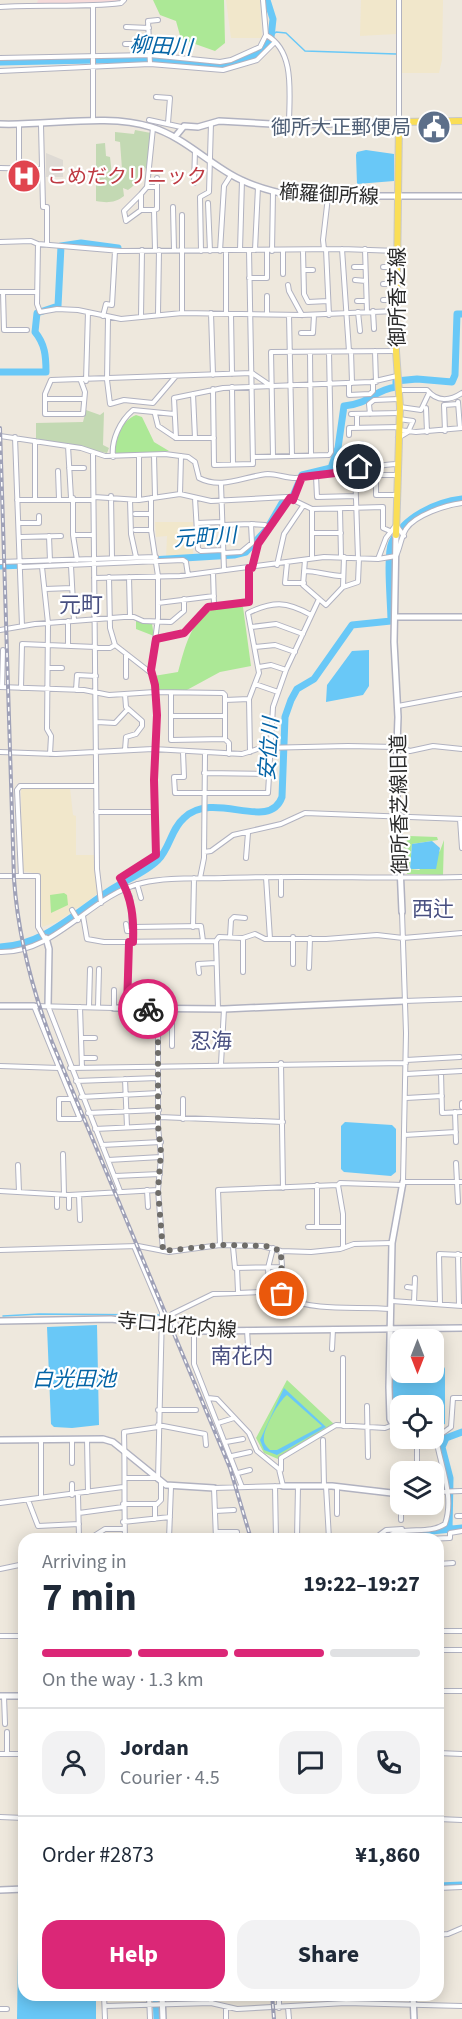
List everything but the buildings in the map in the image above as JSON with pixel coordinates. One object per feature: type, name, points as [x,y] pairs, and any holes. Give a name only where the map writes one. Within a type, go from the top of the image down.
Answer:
[{"type":"main road","points":[[399,122],[462,121]]},
{"type":"main road","name":"御所香芝線","points":[[398,532],[396,475],[400,399],[396,351],[396,197],[399,122]]},
{"type":"street","points":[[0,7],[40,2],[93,7],[122,3],[124,0]]},
{"type":"street","points":[[0,58],[150,55],[220,62],[251,53],[260,47],[266,35],[263,0]]},
{"type":"street","points":[[149,120],[181,127],[211,123],[289,125],[399,122],[399,0]]},
{"type":"street","points":[[93,7],[93,121]]},
{"type":"street","points":[[150,64],[148,21],[158,20]]},
{"type":"street","points":[[126,27],[149,28]]},
{"type":"street","points":[[266,35],[274,40],[288,64],[289,125]]},
{"type":"street","points":[[0,71],[150,64],[223,70],[257,60],[274,40]]},
{"type":"street","points":[[125,44],[150,44]]},
{"type":"street","points":[[156,97],[170,98],[168,123]]},
{"type":"street","name":"櫛羅御所線","points":[[0,124],[41,125],[122,121],[153,128],[175,137],[231,175],[273,192],[328,197],[462,195]]},
{"type":"street","points":[[201,251],[200,197],[209,192],[211,123]]},
{"type":"street","points":[[19,125],[19,168]]},
{"type":"street","points":[[41,125],[47,243]]},
{"type":"street","points":[[175,137],[181,127]]},
{"type":"street","points":[[153,128],[147,187],[124,210],[126,221],[141,210],[154,210]]},
{"type":"street","points":[[194,183],[195,150]]},
{"type":"street","points":[[0,168],[42,169]]},
{"type":"street","points":[[220,251],[224,186],[231,175]]},
{"type":"street","points":[[157,178],[157,209],[154,210],[158,314]]},
{"type":"street","points":[[240,250],[242,180]]},
{"type":"street","points":[[147,187],[157,187]]},
{"type":"street","points":[[255,250],[258,187]]},
{"type":"street","points":[[272,251],[273,192]]},
{"type":"street","points":[[141,194],[141,210]]},
{"type":"street","points":[[328,197],[323,240],[329,315]]},
{"type":"street","points":[[208,203],[210,251]]},
{"type":"street","points":[[173,207],[174,250]]},
{"type":"street","points":[[182,215],[182,313]]},
{"type":"street","points":[[0,242],[31,241],[62,248],[80,246],[116,251],[365,249],[397,251]]},
{"type":"street","points":[[38,244],[37,304],[40,312],[57,309],[88,312],[106,317],[141,317],[182,313],[329,315],[346,312],[397,311]]},
{"type":"street","points":[[342,249],[350,351],[349,394],[370,394],[373,391],[375,351]]},
{"type":"street","points":[[365,249],[367,312]]},
{"type":"street","points":[[141,317],[142,250]]},
{"type":"street","points":[[226,250],[232,374]]},
{"type":"street","points":[[213,389],[214,465],[254,464],[249,250]]},
{"type":"street","points":[[249,278],[267,278],[267,250]]},
{"type":"street","points":[[116,251],[112,305],[106,304],[107,380],[110,404],[124,400],[153,403],[176,376]]},
{"type":"street","points":[[283,251],[283,274]]},
{"type":"street","points":[[303,251],[304,294],[308,302],[328,301]]},
{"type":"street","points":[[354,267],[365,267]]},
{"type":"street","points":[[384,267],[397,267]]},
{"type":"street","points":[[304,270],[313,270]]},
{"type":"street","points":[[355,280],[366,280]]},
{"type":"street","points":[[383,284],[397,284]]},
{"type":"street","points":[[288,285],[302,315]]},
{"type":"street","points":[[27,330],[3,330],[2,292],[37,292]]},
{"type":"street","points":[[267,296],[267,313]]},
{"type":"street","points":[[383,300],[397,300]]},
{"type":"street","points":[[357,301],[366,301]]},
{"type":"street","points":[[373,311],[374,329]]},
{"type":"street","points":[[88,312],[84,381],[83,414],[45,414],[45,399],[51,380],[84,381],[252,373],[271,386]]},
{"type":"street","points":[[358,312],[360,331]]},
{"type":"street","points":[[211,313],[213,375]]},
{"type":"street","points":[[289,315],[292,456]]},
{"type":"street","points":[[301,333],[313,333],[314,315]]},
{"type":"street","points":[[273,456],[271,352],[396,351]]},
{"type":"street","points":[[310,352],[311,455]]},
{"type":"street","points":[[253,457],[329,455],[331,452],[329,352]]},
{"type":"street","points":[[176,438],[174,398],[213,389],[398,382],[427,390],[441,399],[460,394],[458,404],[461,428],[408,432]]},
{"type":"street","points":[[232,387],[233,465]]},
{"type":"street","points":[[349,435],[349,428],[399,419],[421,410],[429,393]]},
{"type":"street","points":[[193,394],[195,438]]},
{"type":"street","points":[[45,399],[84,399]]},
{"type":"street","points":[[370,414],[369,404],[374,400],[400,399]]},
{"type":"street","points":[[445,431],[444,405],[458,404]]},
{"type":"street","points":[[112,457],[117,432],[130,412],[138,408],[155,414],[174,414]]},
{"type":"street","points":[[426,408],[427,432]]},
{"type":"street","points":[[155,414],[158,426],[176,438],[214,438]]},
{"type":"street","points":[[351,414],[370,414],[414,420],[408,432],[398,439]]},
{"type":"street","points":[[357,414],[357,428]]},
{"type":"street","points":[[399,419],[408,432]]},
{"type":"street","points":[[0,436],[68,446],[112,457],[182,456],[193,460],[199,478],[221,484],[268,474],[300,478],[362,466],[397,464]]},
{"type":"street","points":[[15,438],[21,537],[22,626]]},
{"type":"street","points":[[35,441],[35,498]]},
{"type":"street","points":[[68,446],[73,535],[77,560]]},
{"type":"street","points":[[362,466],[364,446]]},
{"type":"street","points":[[93,454],[96,869],[101,902]]},
{"type":"street","points":[[127,1008],[133,929],[126,887],[120,878],[156,855],[155,692],[151,674],[158,622],[158,576],[151,530],[154,455]]},
{"type":"street","points":[[139,456],[139,500]]},
{"type":"street","points":[[180,494],[182,456]]},
{"type":"street","points":[[69,468],[84,468]]},
{"type":"street","points":[[304,560],[304,583],[326,605],[343,587],[358,582],[355,469]]},
{"type":"street","points":[[58,471],[59,499]]},
{"type":"street","points":[[396,475],[376,475],[376,495],[396,495]]},
{"type":"street","points":[[316,476],[317,497],[356,496]]},
{"type":"street","points":[[156,639],[184,633],[204,610],[214,605],[249,602],[251,568],[258,544],[290,498],[300,478]]},
{"type":"street","points":[[221,484],[224,570]]},
{"type":"street","points":[[17,500],[111,496],[139,500],[180,494],[195,498],[222,500],[290,498],[312,509],[383,507],[383,528],[398,532]]},
{"type":"street","points":[[111,496],[112,558]]},
{"type":"street","points":[[195,498],[198,549],[201,551],[224,552],[247,549],[252,543],[251,524]]},
{"type":"street","points":[[130,500],[131,534],[136,557]]},
{"type":"street","points":[[378,559],[398,532],[446,507],[462,503]]},
{"type":"street","points":[[277,565],[284,534],[303,506]]},
{"type":"street","points":[[312,509],[312,558]]},
{"type":"street","points":[[340,509],[343,587]]},
{"type":"street","points":[[135,514],[151,514]]},
{"type":"street","points":[[20,523],[39,523],[39,516]]},
{"type":"street","points":[[197,523],[265,525]]},
{"type":"street","points":[[135,530],[151,530]]},
{"type":"street","points":[[94,578],[188,575],[277,565],[312,558],[388,558],[395,556],[398,532]]},
{"type":"street","name":"御所香芝線旧道","points":[[398,532],[395,556],[398,706],[396,747],[406,1062],[403,1184]]},
{"type":"street","points":[[312,533],[340,533]]},
{"type":"street","points":[[73,535],[93,535]]},
{"type":"street","points":[[50,536],[50,561]]},
{"type":"street","points":[[21,537],[61,536]]},
{"type":"street","points":[[21,565],[50,561],[156,556]]},
{"type":"street","points":[[0,562],[42,567],[185,561],[188,575]]},
{"type":"street","points":[[287,563],[285,583],[304,583]]},
{"type":"street","points":[[71,566],[74,621]]},
{"type":"street","points":[[42,567],[48,623],[47,729],[51,736],[50,754]]},
{"type":"street","points":[[304,571],[318,571],[326,576],[343,576]]},
{"type":"street","points":[[213,572],[214,605]]},
{"type":"street","points":[[109,577],[110,618],[115,645],[151,674]]},
{"type":"street","points":[[129,577],[130,617]]},
{"type":"street","points":[[45,589],[72,588]]},
{"type":"street","points":[[158,603],[214,596]]},
{"type":"street","points":[[0,630],[48,623],[130,617],[171,622],[184,611],[184,599]]},
{"type":"street","points":[[183,752],[184,777],[174,777],[175,793],[268,793],[272,711],[286,670],[319,599]]},
{"type":"street","points":[[250,752],[249,699],[259,667],[248,613],[268,604],[290,606],[311,615]]},
{"type":"street","points":[[395,617],[462,617]]},
{"type":"street","points":[[68,621],[68,646]]},
{"type":"street","points":[[251,627],[276,624],[303,634]]},
{"type":"street","points":[[21,688],[22,644],[110,648],[115,645]]},
{"type":"street","points":[[255,647],[275,645],[294,652]]},
{"type":"street","points":[[3,650],[1,687],[125,694],[223,693],[225,739],[228,741],[229,754]]},
{"type":"street","points":[[126,655],[126,677]]},
{"type":"street","points":[[259,667],[271,665],[286,670]]},
{"type":"street","points":[[48,668],[62,668]]},
{"type":"street","points":[[76,690],[77,675],[96,676]]},
{"type":"street","points":[[255,684],[278,692]]},
{"type":"street","points":[[125,694],[128,709],[142,721],[142,726],[136,734],[126,737],[125,750]]},
{"type":"street","points":[[171,694],[171,740],[225,739]]},
{"type":"street","points":[[398,706],[462,694]]},
{"type":"street","points":[[225,700],[249,699]]},
{"type":"street","points":[[96,722],[115,723],[128,709]]},
{"type":"street","points":[[171,716],[225,716]]},
{"type":"street","points":[[0,752],[50,754],[155,750],[229,754],[270,748],[396,747],[410,751],[433,746],[462,749]]},
{"type":"street","points":[[200,878],[204,852],[205,754]]},
{"type":"street","points":[[204,773],[268,774]]},
{"type":"street","points":[[21,876],[17,790],[20,786],[96,786]]},
{"type":"street","points":[[96,812],[155,812]]},
{"type":"street","points":[[204,852],[211,851],[229,837],[282,824],[305,813],[461,819],[462,848]]},
{"type":"street","points":[[246,858],[248,833]]},
{"type":"street","points":[[0,876],[38,876],[40,931],[49,949],[48,1006],[81,1097],[120,1191]]},
{"type":"street","points":[[266,877],[270,939]]},
{"type":"street","points":[[281,877],[281,895]]},
{"type":"street","points":[[0,952],[23,950],[83,916],[126,887],[138,884],[194,878],[462,877]]},
{"type":"street","points":[[193,927],[194,878]]},
{"type":"street","points":[[138,884],[141,898]]},
{"type":"street","points":[[73,912],[78,919]]},
{"type":"street","points":[[83,916],[87,939],[104,942],[216,941]]},
{"type":"street","points":[[230,937],[231,920],[234,917],[246,918]]},
{"type":"street","points":[[126,924],[127,931],[201,926],[203,940]]},
{"type":"street","points":[[221,1064],[221,1009],[216,963],[216,941],[219,937],[243,938],[255,934],[270,939],[377,935],[403,938],[462,933]]},
{"type":"street","points":[[293,937],[293,964]]},
{"type":"street","points":[[243,938],[243,972]]},
{"type":"street","points":[[309,968],[310,938]]},
{"type":"street","points":[[198,973],[198,964],[216,963]]},
{"type":"street","points":[[98,1007],[99,969]]},
{"type":"street","points":[[89,971],[92,987],[89,1007]]},
{"type":"street","points":[[114,990],[114,1008]]},
{"type":"street","points":[[0,1006],[221,1009],[462,999]]},
{"type":"street","points":[[34,1006],[59,1068],[72,1099],[80,1119],[59,1119],[59,1099],[72,1099]]},
{"type":"street","points":[[80,1007],[82,1068]]},
{"type":"street","points":[[158,1009],[158,1126],[161,1142],[158,1190],[163,1251]]},
{"type":"street","points":[[172,1009],[172,1046]]},
{"type":"street","points":[[81,1038],[95,1038]]},
{"type":"street","points":[[70,1068],[406,1062],[460,1057]]},
{"type":"street","points":[[82,1058],[95,1058]]},
{"type":"street","points":[[282,1063],[283,1188]]},
{"type":"street","points":[[0,1066],[59,1068]]},
{"type":"street","points":[[406,1074],[462,1071]]},
{"type":"street","points":[[441,1072],[442,1113],[462,1112]]},
{"type":"street","points":[[76,1081],[158,1078]]},
{"type":"street","points":[[125,1079],[127,1128]]},
{"type":"street","points":[[81,1097],[159,1094]]},
{"type":"street","points":[[406,1098],[442,1096]]},
{"type":"street","points":[[183,1099],[183,1119]]},
{"type":"street","points":[[88,1113],[159,1110]]},
{"type":"street","points":[[455,1113],[456,1142]]},
{"type":"street","points":[[159,1118],[283,1122]]},
{"type":"street","points":[[95,1129],[158,1126]]},
{"type":"street","points":[[404,1136],[456,1132]]},
{"type":"street","points":[[102,1145],[161,1142]]},
{"type":"street","points":[[63,1154],[69,1208]]},
{"type":"street","points":[[108,1160],[161,1157]]},
{"type":"street","points":[[456,1162],[460,1182],[458,1202]]},
{"type":"street","points":[[18,1165],[19,1192]]},
{"type":"street","points":[[115,1176],[160,1174]]},
{"type":"street","points":[[220,1245],[218,1190],[339,1185],[340,1183],[460,1182]]},
{"type":"street","points":[[390,1415],[392,1243],[403,1184]]},
{"type":"street","points":[[317,1185],[317,1227]]},
{"type":"street","points":[[339,1185],[344,1227],[343,1248]]},
{"type":"street","points":[[147,1190],[148,1207]]},
{"type":"street","points":[[0,1191],[79,1195],[158,1190]]},
{"type":"street","points":[[57,1194],[57,1207]]},
{"type":"street","points":[[79,1195],[80,1220]]},
{"type":"street","points":[[308,1227],[344,1227]]},
{"type":"street","points":[[0,1250],[134,1246],[163,1251],[220,1245],[273,1248],[281,1251],[392,1243]]},
{"type":"street","points":[[79,1513],[123,1505],[155,1504],[161,1500],[158,1480],[158,1410],[162,1312],[134,1246]]},
{"type":"street","points":[[233,1247],[238,1292]]},
{"type":"street","points":[[269,1291],[268,1268],[273,1248]]},
{"type":"street","points":[[281,1251],[284,1298],[304,1305],[391,1309]]},
{"type":"street","points":[[392,1301],[460,1306],[460,1255],[438,1254],[440,1304]]},
{"type":"street","points":[[237,1268],[282,1267]]},
{"type":"street","points":[[414,1278],[414,1302]]},
{"type":"street","points":[[407,1287],[414,1288]]},
{"type":"street","points":[[177,1327],[172,1314],[213,1294],[282,1291]]},
{"type":"street","name":"寺口北花内線","points":[[0,1321],[111,1319],[194,1330],[462,1328]]},
{"type":"street","points":[[332,1349],[333,1329]]},
{"type":"street","points":[[194,1330],[194,1364],[232,1456],[242,1487]]},
{"type":"street","points":[[247,1330],[248,1346]]},
{"type":"street","points":[[343,1358],[343,1426]]},
{"type":"street","points":[[208,1398],[217,1399],[235,1417],[251,1436],[257,1451],[272,1461],[280,1472]]},
{"type":"street","points":[[444,1431],[450,1427],[453,1398],[462,1398]]},
{"type":"street","points":[[367,1406],[368,1457]]},
{"type":"street","points":[[158,1410],[196,1410]]},
{"type":"street","points":[[218,1423],[235,1417]]},
{"type":"street","points":[[283,1486],[280,1472],[281,1458],[336,1425],[367,1428],[390,1425]]},
{"type":"street","points":[[124,1533],[124,1432],[158,1426],[205,1434],[206,1445]]},
{"type":"street","points":[[87,1439],[88,1492]]},
{"type":"street","points":[[226,1442],[243,1439]]},
{"type":"street","points":[[0,1440],[108,1440],[158,1480],[171,1487],[325,1486],[390,1493]]},
{"type":"street","points":[[323,1440],[329,1533]]},
{"type":"street","points":[[40,1441],[41,1497]]},
{"type":"street","points":[[72,1441],[72,1463]]},
{"type":"street","points":[[437,1449],[446,1476],[446,1525],[450,1538],[444,1538]]},
{"type":"street","points":[[232,1456],[250,1452]]},
{"type":"street","points":[[238,1473],[250,1470]]},
{"type":"street","points":[[125,1478],[158,1480]]},
{"type":"street","points":[[72,1484],[72,1495]]},
{"type":"street","points":[[275,1486],[276,1533]]},
{"type":"street","points":[[297,1533],[298,1486]]},
{"type":"street","points":[[0,1503],[78,1495],[123,1487]]},
{"type":"street","points":[[169,1533],[171,1487]]},
{"type":"street","points":[[337,1487],[337,1514]]},
{"type":"street","points":[[214,1488],[216,1532],[237,1533]]},
{"type":"street","points":[[447,1492],[462,1491]]},
{"type":"street","points":[[78,1495],[79,1533]]},
{"type":"street","points":[[28,1500],[38,1526],[79,1524]]},
{"type":"street","points":[[155,1504],[155,1520]]},
{"type":"street","points":[[207,1506],[215,1505]]},
{"type":"street","points":[[215,1511],[234,1510]]},
{"type":"street","points":[[401,1515],[401,1520]]},
{"type":"street","points":[[123,1522],[170,1517]]},
{"type":"street","points":[[382,1533],[386,1530],[435,1529],[446,1525]]},
{"type":"street","points":[[100,1533],[105,1530],[124,1529]]},
{"type":"street","points":[[395,1533],[409,1530]]},
{"type":"street","points":[[450,1533],[462,1531]]},
{"type":"street","points":[[444,1564],[453,1563]]},
{"type":"street","points":[[0,1569],[18,1565]]},
{"type":"street","points":[[444,1631],[462,1631]]},
{"type":"street","points":[[0,1636],[18,1636]]},
{"type":"street","points":[[444,1650],[462,1650]]},
{"type":"street","points":[[444,1691],[462,1691]]},
{"type":"street","points":[[5,1724],[2,1696],[18,1696]]},
{"type":"street","points":[[7,1732],[8,1754]]},
{"type":"street","points":[[444,1753],[462,1754]]},
{"type":"street","points":[[0,1754],[18,1754]]},
{"type":"street","points":[[0,1817],[18,1818]]},
{"type":"street","points":[[444,1819],[462,1820]]},
{"type":"street","points":[[444,1888],[462,1887]]},
{"type":"street","points":[[0,1890],[18,1889]]},
{"type":"street","points":[[444,1934],[462,1928]]},
{"type":"street","points":[[105,2001],[105,2019]]},
{"type":"street","points":[[150,2001],[150,2019]]},
{"type":"street","points":[[161,2001],[163,2019]]},
{"type":"street","points":[[279,2001],[279,2008]]},
{"type":"street","points":[[105,2006],[211,2002],[226,2007],[279,2008],[346,2003],[462,2006]]},
{"type":"street","points":[[413,2004],[414,2019]]},
{"type":"street","points":[[226,2007],[226,2019]]},
{"type":"street","points":[[288,2007],[289,2019]]},
{"type":"street","points":[[0,2009],[7,2009]]},
{"type":"shaded area","points":[[38,0],[123,1],[93,6],[37,3]]},
{"type":"shaded area","points":[[226,0],[260,0],[262,38],[231,38]]},
{"type":"shaded area","points":[[361,0],[396,0],[396,34],[360,36]]},
{"type":"shaded area","points":[[401,0],[443,0],[442,60],[439,73],[401,73]]},
{"type":"shaded area","points":[[46,153],[63,160],[63,177],[46,177]]},
{"type":"shaded area","points":[[155,522],[193,522],[193,556],[166,558],[167,536],[156,537]]},
{"type":"shaded area","points":[[21,788],[70,788],[73,815],[76,816],[76,855],[94,855],[98,893],[80,907],[70,910],[70,913],[57,922],[42,927],[39,874],[22,871]]},
{"type":"green space","points":[[153,0],[224,0],[225,43],[215,51],[181,39],[176,21],[160,15]]},
{"type":"green space","points":[[135,130],[151,133],[149,158],[144,172],[128,190],[123,188],[124,196],[121,198],[111,202],[96,201],[96,144],[105,143],[106,156],[110,157],[112,175],[118,174],[122,169],[120,142],[115,141],[115,132],[134,134]]},
{"type":"green space","points":[[86,410],[100,415],[104,412],[103,445],[109,448],[107,453],[36,439],[36,423],[83,422]]},
{"type":"green space","points":[[136,415],[142,417],[154,442],[169,451],[117,455],[114,453],[120,431],[127,421]]},
{"type":"green space","points":[[218,607],[243,607],[251,666],[220,672],[185,691],[157,690],[154,676],[178,672],[195,625],[209,611]]},
{"type":"green space","points":[[136,620],[152,624],[154,636],[136,629]]},
{"type":"green space","points":[[409,836],[437,837],[438,840],[412,844],[410,869],[419,870],[440,851],[444,840],[443,875],[407,874],[404,846]]},
{"type":"green space","points":[[64,893],[67,895],[68,905],[51,913],[50,895]]},
{"type":"green space","points":[[287,1380],[335,1425],[278,1459],[264,1453],[256,1438]]},
{"type":"water","points":[[366,150],[394,154],[394,181],[357,184],[356,155],[357,152]]},
{"type":"water","points":[[369,650],[369,686],[363,695],[326,702],[327,685],[352,651]]},
{"type":"water","points":[[432,841],[440,848],[436,869],[410,869],[412,844]]},
{"type":"water","points":[[345,1122],[392,1125],[396,1129],[396,1172],[391,1176],[344,1172],[341,1169],[341,1126]]},
{"type":"water","name":"白光田池","points":[[97,1325],[99,1425],[54,1427],[51,1424],[47,1327]]},
{"type":"water","points":[[444,1367],[445,1424],[444,1395],[392,1395],[392,1383],[444,1383]]},
{"type":"water","points":[[284,1388],[326,1427],[277,1455],[264,1450],[260,1440]],"holes":[[[287,1395],[322,1426],[277,1450],[270,1450],[264,1443],[265,1432],[270,1420]]]},
{"type":"water","points":[[18,1952],[18,2001],[96,2001],[96,2019],[17,2019]]},
{"type":"waterway","name":"柳田川","points":[[0,62],[143,59],[220,67],[238,63],[263,51],[271,37],[273,19],[267,0]]},
{"type":"waterway","points":[[271,37],[276,32],[286,33],[305,51],[396,54]]},
{"type":"waterway","points":[[0,372],[46,372],[44,350],[35,332],[37,313],[58,306],[61,246],[81,243],[118,248]]},
{"type":"waterway","name":"元町川","points":[[151,560],[234,555],[246,552],[267,529],[282,503],[293,496],[302,475],[331,468],[338,448],[344,406],[360,403],[382,391],[396,387],[396,381],[417,379],[452,382],[455,375],[457,314],[462,314]]},
{"type":"waterway","name":"安位川","points":[[0,947],[31,941],[46,934],[112,889],[148,868],[162,855],[180,822],[196,810],[225,808],[253,812],[275,807],[282,797],[285,717],[297,689],[314,679],[352,625],[391,621],[389,557],[390,548],[397,533],[422,512],[442,503],[462,499]]},
{"type":"waterway","name":"元町川","points":[[0,566],[26,565]]},
{"type":"waterway","points":[[3,1316],[159,1315]]},
{"type":"waterway","points":[[449,1529],[450,1478],[442,1447],[446,1438],[462,1432]]},
{"type":"waterway","points":[[411,1533],[462,1528]]},
{"type":"waterway","points":[[444,1886],[462,1885]]},
{"type":"waterway","points":[[156,2001],[157,2019]]},
{"type":"railway","points":[[0,428],[14,879],[27,962],[52,1042],[230,1468],[249,1533]]},
{"type":"railway","points":[[272,2001],[274,2019]]},
{"type":"way so far","points":[[148,1009],[158,1009],[158,1126],[161,1138],[161,1162],[158,1190],[163,1251],[220,1245],[223,1247],[266,1246],[281,1251],[282,1294]]},
{"type":"place","name":"御所大正郵便局","points":[[434,127]]},
{"type":"place","name":"こめだクリニック","points":[[24,176]]},
{"type":"district","name":"元町","points":[[81,604]]},
{"type":"district","name":"西辻","points":[[433,909]]},
{"type":"district","name":"忍海","points":[[211,1041]]},
{"type":"district","name":"南花内","points":[[242,1356]]},
{"type":"route","points":[[148,1009],[127,1008],[129,942],[133,942],[133,927],[130,897],[120,878],[156,855],[154,752],[157,715],[155,685],[151,674],[156,639],[184,633],[208,607],[249,602],[249,568],[252,568],[258,544],[290,498],[293,500],[302,477],[352,471],[359,467]]}]
